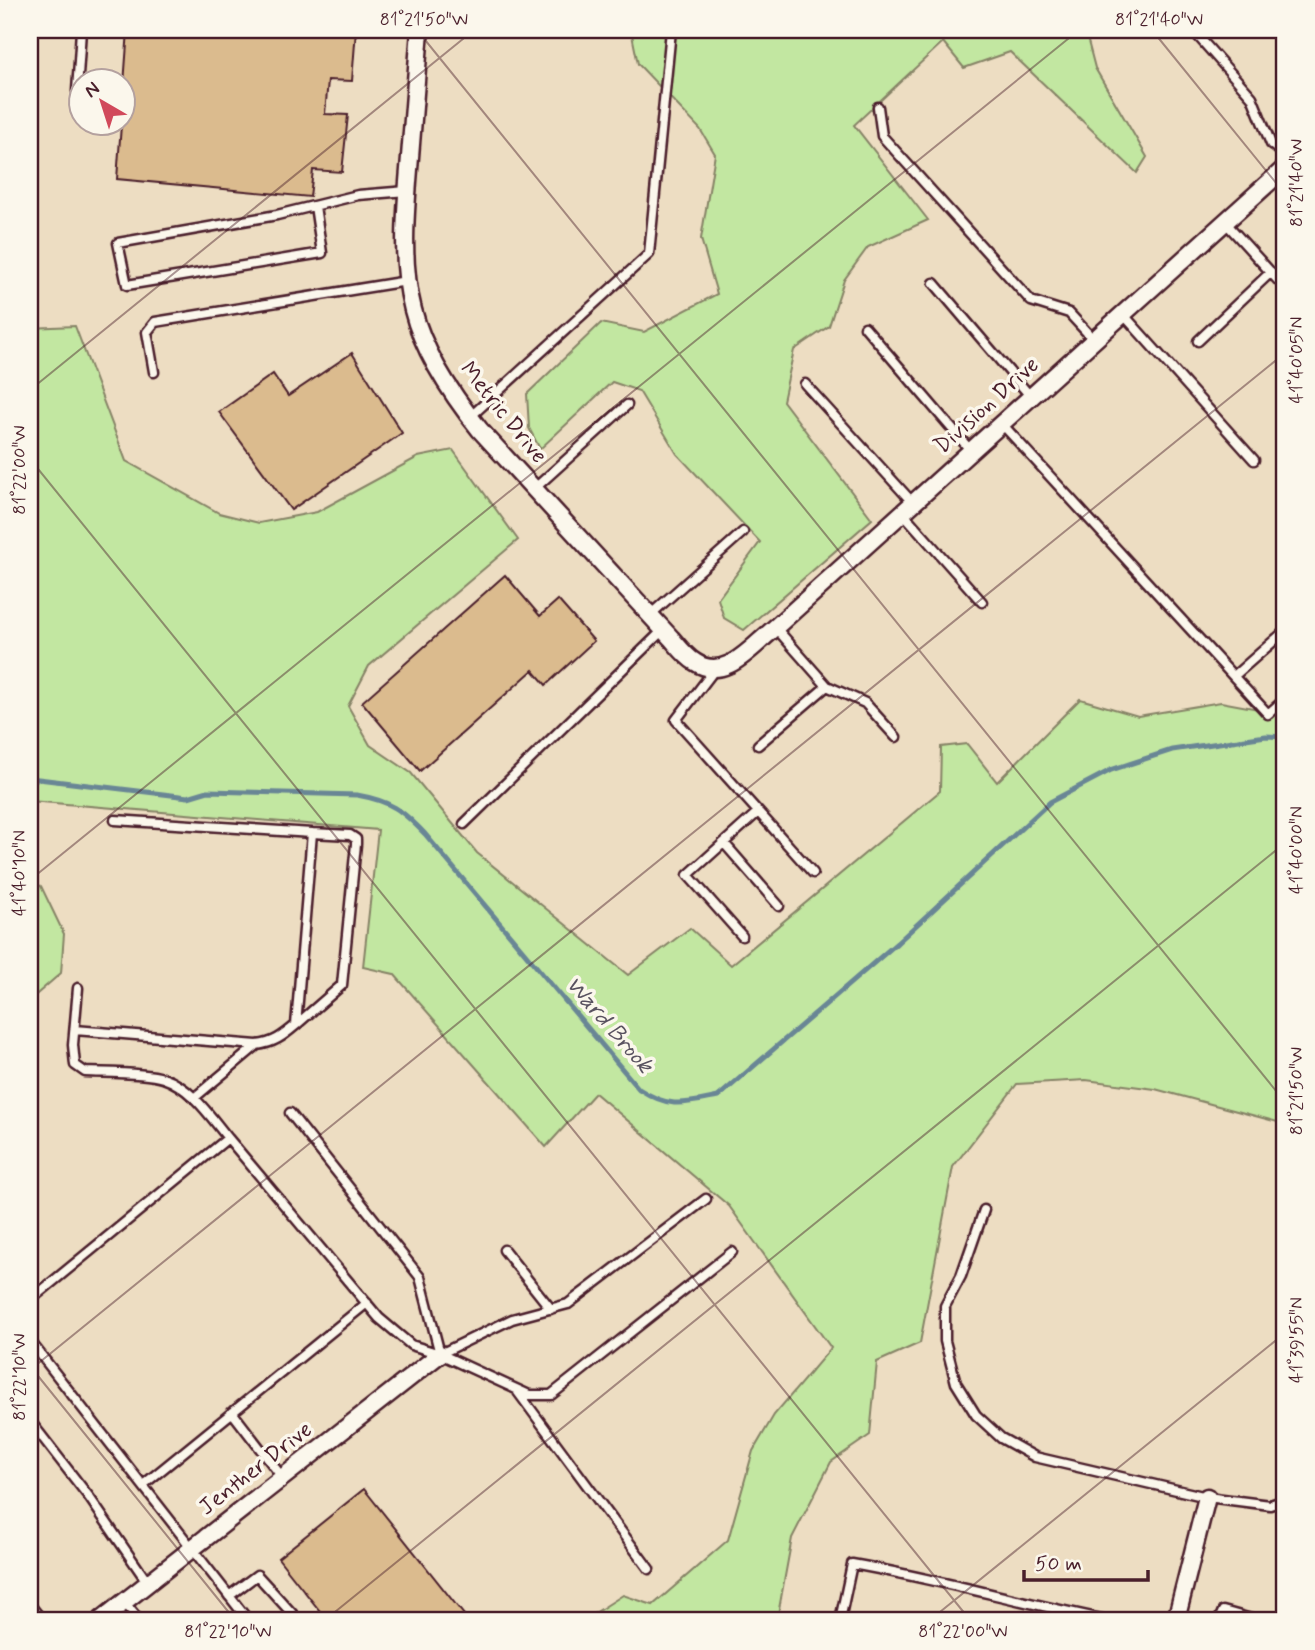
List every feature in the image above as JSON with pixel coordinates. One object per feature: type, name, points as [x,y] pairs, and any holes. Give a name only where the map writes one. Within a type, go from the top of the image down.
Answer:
[{"type":"street","name":"Metric Drive","points":[[420,30],[407,191],[407,281],[413,312],[431,356],[459,403],[534,489],[694,662],[715,670]]},
{"type":"street","name":"Division Drive","points":[[715,670],[733,662],[775,627],[1285,168]]},
{"type":"street","name":"Jenther Drive","points":[[101,1620],[440,1354]]},
{"type":"street","points":[[1176,1620],[1207,1497]]},
{"type":"lane","points":[[79,66],[81,30]]},
{"type":"lane","points":[[470,416],[649,254],[671,30]]},
{"type":"lane","points":[[1197,35],[1252,97],[1270,144],[1285,155]]},
{"type":"lane","points":[[878,107],[883,136],[1031,301],[1069,313],[1094,340]]},
{"type":"lane","points":[[315,206],[322,253],[127,285],[118,243],[277,215],[358,195],[407,191]]},
{"type":"lane","points":[[1225,222],[1285,288]]},
{"type":"lane","points":[[1198,341],[1271,272]]},
{"type":"lane","points":[[154,372],[148,332],[155,322],[407,281]]},
{"type":"lane","points":[[934,283],[1031,397]]},
{"type":"lane","points":[[1123,314],[1254,460]]},
{"type":"lane","points":[[865,327],[971,451]]},
{"type":"lane","points":[[805,384],[982,602]]},
{"type":"lane","points":[[534,489],[627,405]]},
{"type":"lane","points":[[1002,424],[1269,714],[1285,699]]},
{"type":"lane","points":[[650,615],[743,532]]},
{"type":"lane","points":[[775,627],[827,686],[865,703],[896,737]]},
{"type":"lane","points":[[464,824],[663,630]]},
{"type":"lane","points":[[1234,676],[1285,631]]},
{"type":"lane","points":[[715,670],[676,720],[813,873]]},
{"type":"lane","points":[[758,746],[827,686]]},
{"type":"lane","points":[[742,936],[688,875],[758,812]]},
{"type":"lane","points":[[75,1030],[269,1044],[282,1037],[342,985],[356,839],[350,835],[115,820]]},
{"type":"lane","points":[[296,1025],[312,833]]},
{"type":"lane","points":[[724,842],[779,906]]},
{"type":"lane","points":[[78,988],[75,1065],[85,1072],[161,1077],[177,1084],[194,1098],[379,1318],[411,1345],[440,1354],[529,1395],[551,1395],[732,1252]]},
{"type":"lane","points":[[194,1098],[257,1045]]},
{"type":"lane","points":[[290,1113],[420,1277],[440,1354]]},
{"type":"lane","points":[[30,1307],[34,1297],[228,1138]]},
{"type":"lane","points":[[440,1354],[512,1319],[568,1304],[706,1199]]},
{"type":"lane","points":[[984,1210],[961,1276],[945,1306],[945,1341],[956,1383],[976,1415],[1001,1438],[1035,1457],[1207,1497],[1270,1505],[1285,1500]]},
{"type":"lane","points":[[504,1250],[551,1308]]},
{"type":"lane","points":[[143,1485],[367,1303]]},
{"type":"lane","points":[[30,1340],[248,1620]]},
{"type":"lane","points":[[517,1389],[649,1569]]},
{"type":"lane","points":[[232,1412],[282,1477]]},
{"type":"lane","points":[[30,1421],[89,1497],[148,1583]]},
{"type":"lane","points":[[840,1620],[852,1564],[923,1576],[1060,1611],[1107,1620]]},
{"type":"lane","points":[[229,1596],[257,1575],[298,1620]]},
{"type":"lane","points":[[124,1602],[139,1620]]},
{"type":"lane","points":[[30,1605],[42,1620]]},
{"type":"lane","points":[[1058,1620],[1060,1611]]},
{"type":"lane","points":[[1219,1620],[1223,1611],[1255,1620]]},
{"type":"shaded area","points":[[30,30],[1285,30],[1285,1620],[30,1620]]},
{"type":"green space","points":[[631,30],[1085,30],[1095,68],[1147,157],[1137,173],[1010,52],[964,68],[943,42],[854,125],[928,220],[868,247],[844,280],[829,326],[794,350],[783,401],[872,519],[744,630],[724,618],[718,599],[760,542],[677,454],[639,391],[612,382],[540,449],[529,428],[527,394],[601,323],[644,332],[717,294],[701,239],[715,154],[700,129],[638,64]]},
{"type":"green space","points":[[75,326],[126,461],[219,513],[259,523],[317,512],[418,457],[453,450],[518,540],[369,666],[348,706],[370,745],[411,773],[477,853],[628,975],[690,928],[731,965],[940,791],[941,747],[967,744],[997,782],[1080,699],[1138,716],[1221,702],[1285,714],[1285,1124],[1155,1089],[1086,1080],[1017,1084],[953,1167],[920,1343],[877,1362],[870,1435],[831,1462],[792,1538],[777,1620],[584,1620],[623,1595],[653,1605],[728,1540],[753,1451],[774,1415],[831,1348],[729,1206],[595,1093],[546,1147],[394,974],[363,967],[378,830],[30,801],[30,328]]},
{"type":"green space","points":[[30,882],[41,886],[64,934],[61,973],[30,1000]]},
{"type":"building","points":[[128,30],[356,30],[352,81],[328,80],[325,114],[348,115],[342,172],[313,170],[310,197],[117,179],[120,136],[136,136],[136,66],[125,66]]},
{"type":"building","points":[[352,353],[402,433],[291,510],[219,412],[273,374],[288,396]]},
{"type":"building","points":[[505,575],[540,616],[558,600],[594,641],[546,685],[533,670],[420,771],[362,702]]},
{"type":"building","points":[[364,1489],[468,1620],[327,1620],[278,1558]]},
{"type":"waterway","name":"Ward Brook","points":[[30,778],[188,797],[208,791],[357,795],[387,804],[402,813],[425,834],[639,1089],[660,1100],[677,1103],[718,1097],[897,943],[1050,802],[1111,770],[1172,750],[1266,736],[1285,737]]}]
